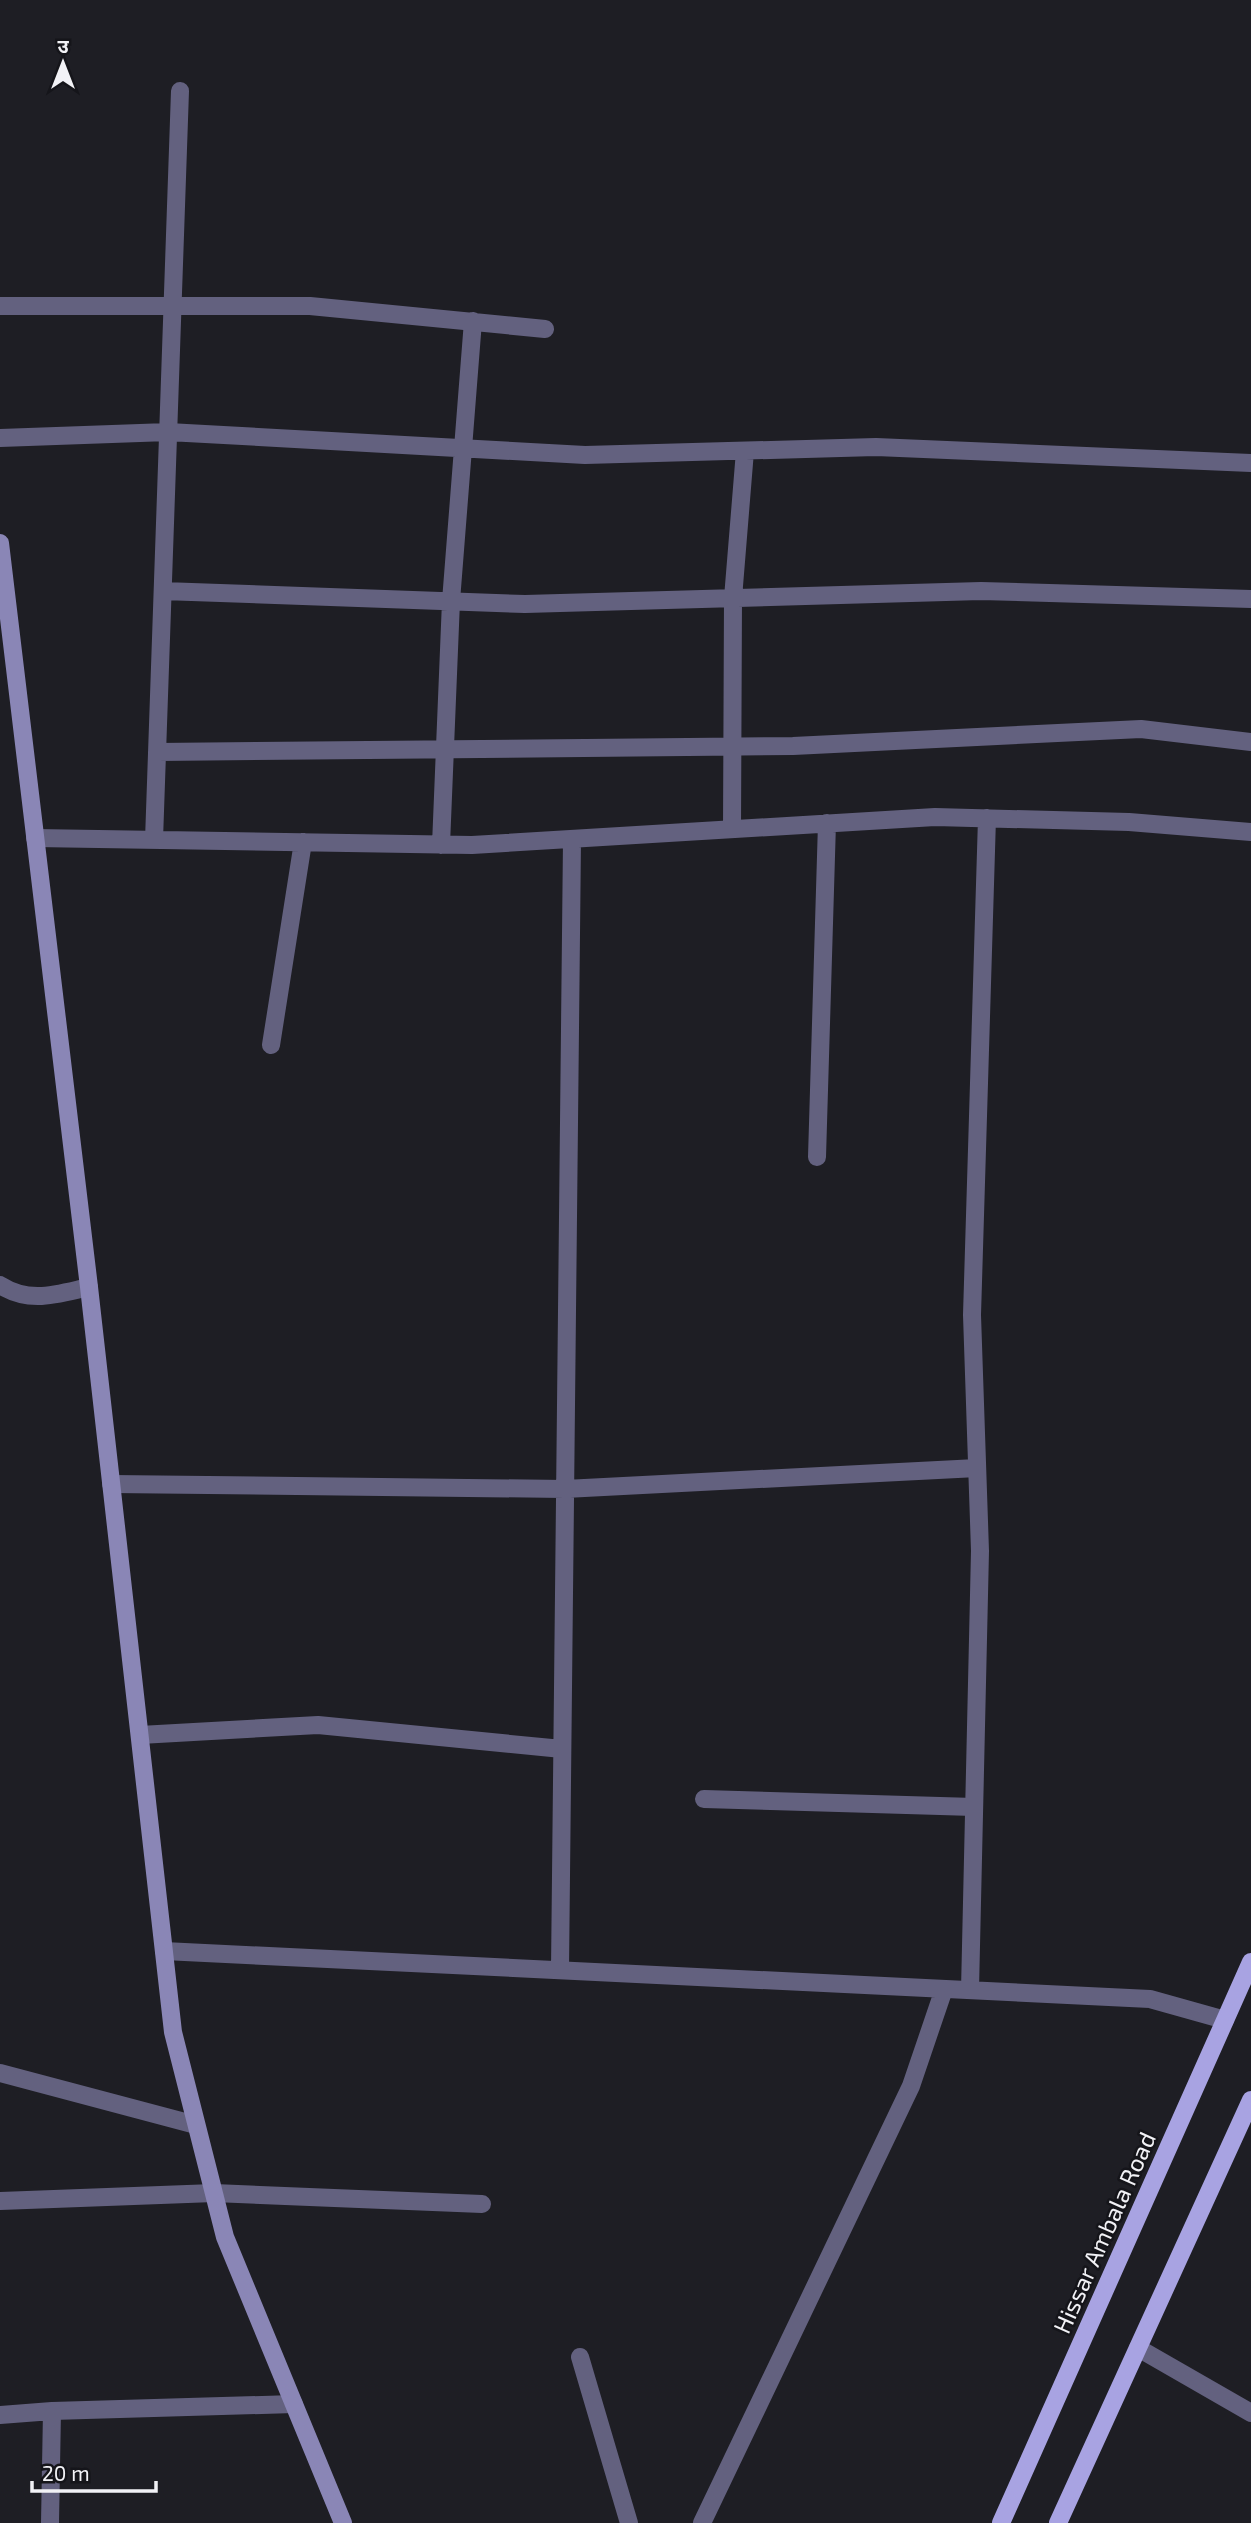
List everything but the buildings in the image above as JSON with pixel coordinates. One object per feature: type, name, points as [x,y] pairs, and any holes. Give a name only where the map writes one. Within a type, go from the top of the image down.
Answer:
[{"type":"main road","name":"Hissar Ambala Road","points":[[1001,2523],[1251,1962]]},
{"type":"main road","points":[[1058,2523],[1251,2100]]},
{"type":"street","points":[[154,840],[180,91]]},
{"type":"street","points":[[0,306],[310,306],[545,329]]},
{"type":"street","points":[[441,845],[451,601],[473,321]]},
{"type":"street","points":[[0,438],[168,432],[585,456],[876,447],[1251,463]]},
{"type":"street","points":[[732,829],[733,598],[745,451]]},
{"type":"street","points":[[0,542],[89,1287],[173,2032],[225,2237],[343,2523]]},
{"type":"street","points":[[163,591],[525,604],[981,591],[1251,599]]},
{"type":"street","points":[[157,752],[793,746],[1141,729],[1251,742]]},
{"type":"street","points":[[35,838],[441,845],[934,817],[1129,822],[1251,832]]},
{"type":"street","points":[[970,1990],[980,1551],[972,1315],[987,818]]},
{"type":"street","points":[[817,1157],[827,823]]},
{"type":"street","points":[[560,1970],[572,839]]},
{"type":"street","points":[[271,1045],[303,842]]},
{"type":"street","points":[[0,1285],[12,1293],[29,1297],[47,1297],[89,1287]]},
{"type":"street","points":[[111,1483],[565,1489],[977,1468]]},
{"type":"street","points":[[140,1735],[318,1725],[562,1749]]},
{"type":"street","points":[[705,1799],[974,1807]]},
{"type":"street","points":[[164,1951],[1150,1999],[1225,2021]]},
{"type":"street","points":[[702,2523],[911,2086],[944,1989]]},
{"type":"street","points":[[0,2073],[196,2125]]},
{"type":"street","points":[[0,2200],[214,2193],[482,2204]]},
{"type":"street","points":[[1138,2348],[1251,2413]]},
{"type":"street","points":[[580,2357],[629,2523]]},
{"type":"street","points":[[0,2415],[294,2404]]},
{"type":"street","points":[[50,2523],[51,2411]]}]
